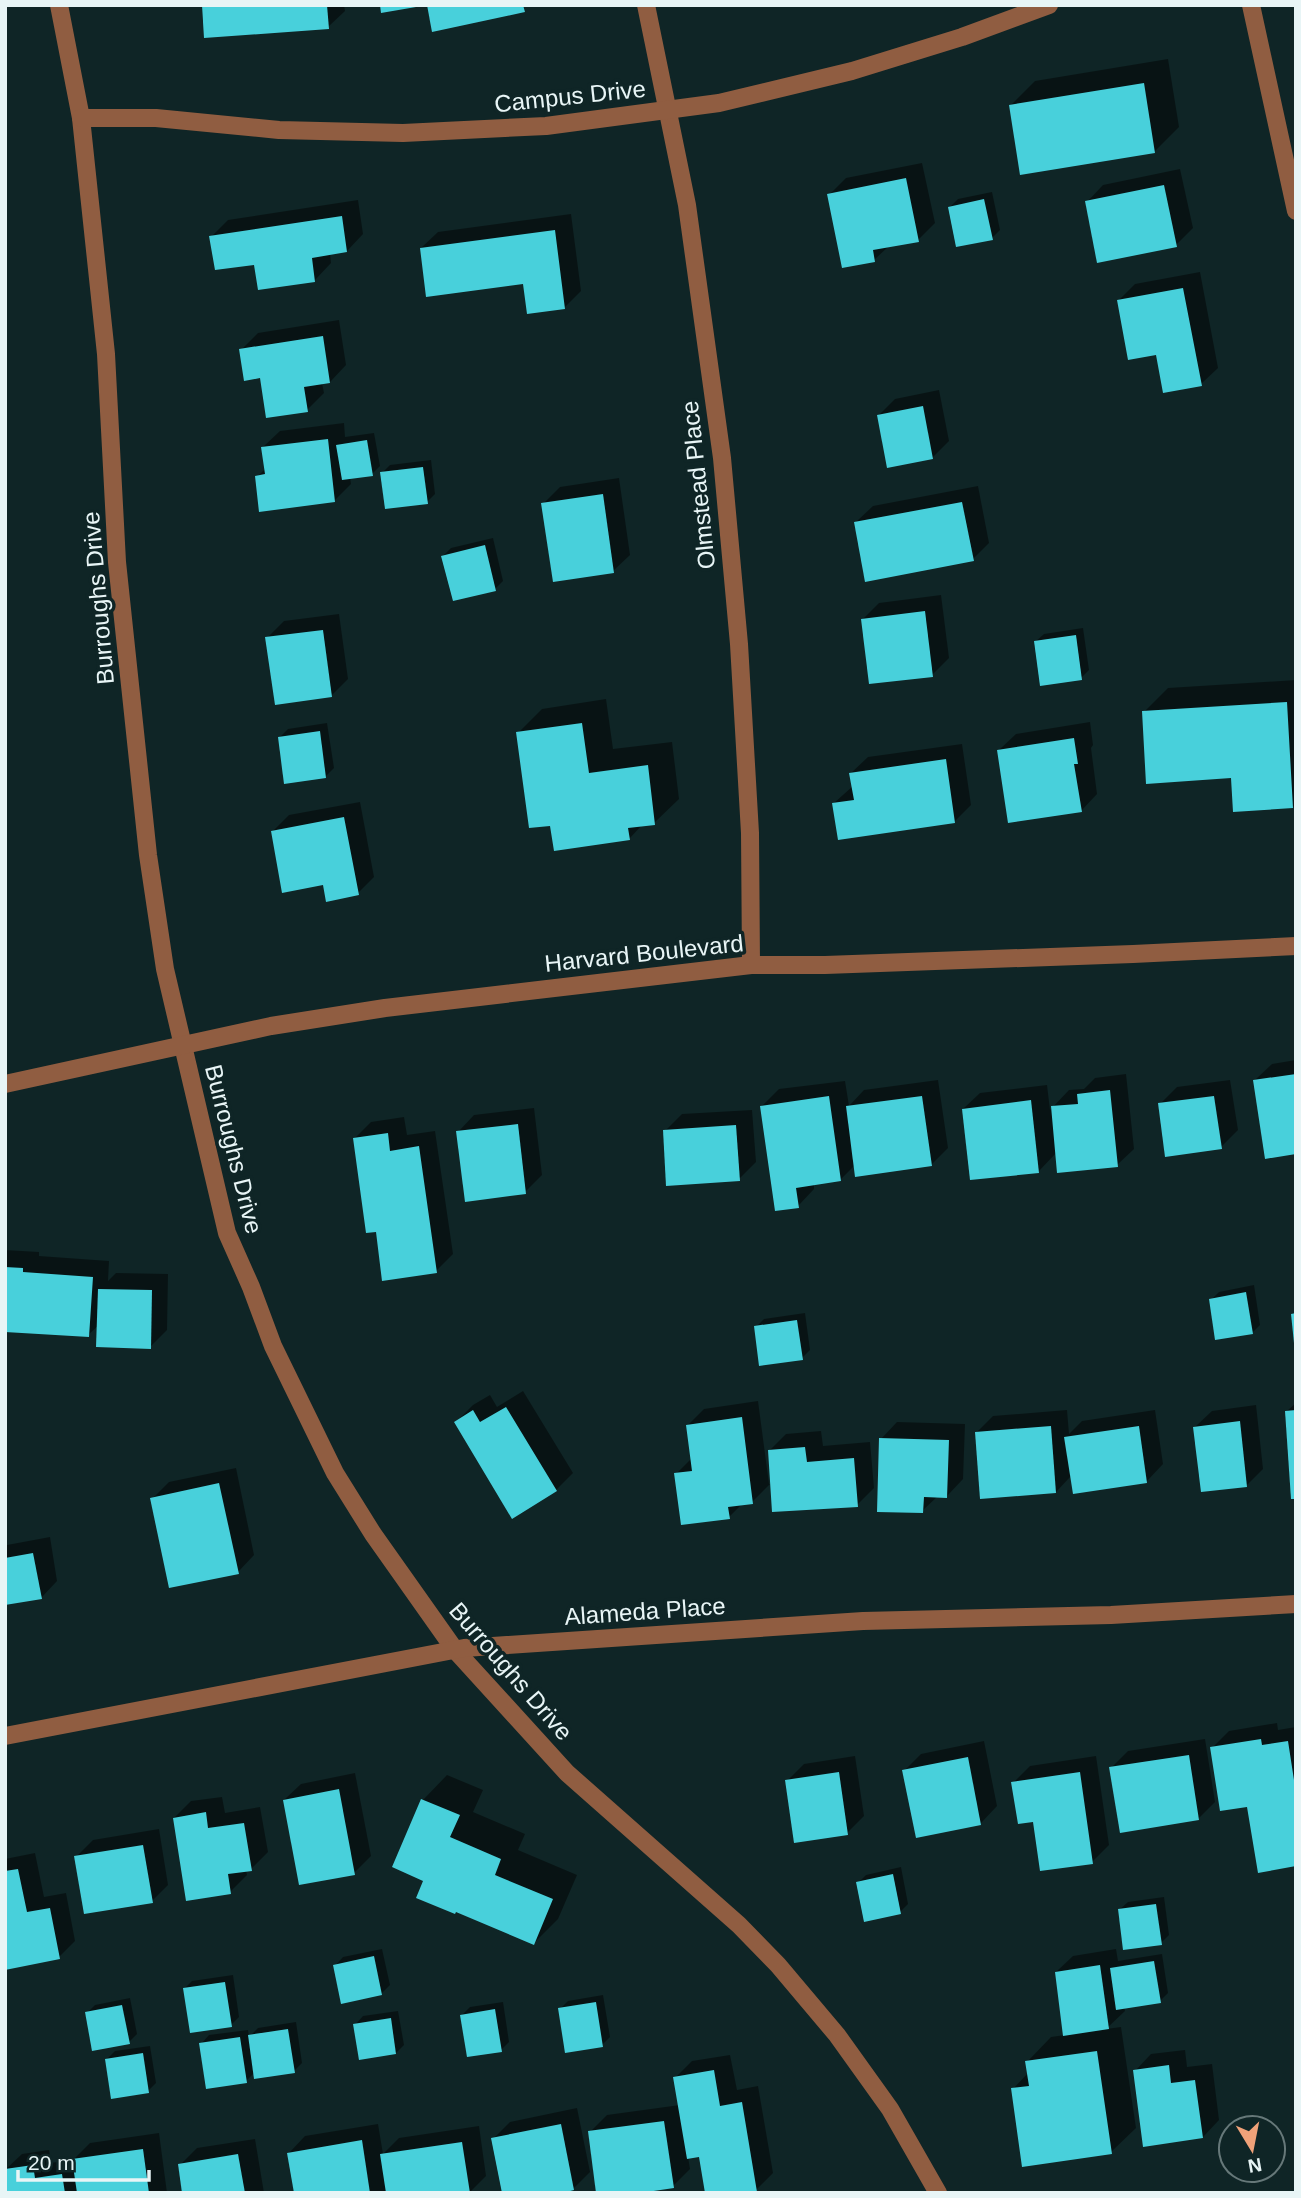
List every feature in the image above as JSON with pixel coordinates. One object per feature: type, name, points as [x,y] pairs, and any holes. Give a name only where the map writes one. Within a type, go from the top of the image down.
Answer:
[{"type":"street","name":"Burroughs Drive","points":[[60,5],[81,118],[106,354],[117,562],[148,855],[165,968],[227,1233],[273,1346],[335,1473],[373,1534],[455,1650],[567,1773],[739,1925],[778,1965],[837,2035],[890,2109],[938,2193]]},
{"type":"street","name":"Olmstead Place","points":[[646,5],[687,205],[722,458],[741,671],[750,834],[751,965]]},
{"type":"street","name":"Campus Drive","points":[[81,118],[156,118],[279,130],[403,133],[546,125],[719,103],[852,71],[962,37],[1049,5]]},
{"type":"street","points":[[1251,5],[1296,211]]},
{"type":"street","name":"Harvard Boulevard","points":[[5,1084],[271,1026],[385,1008],[751,965],[1093,956],[1296,946]]},
{"type":"street","name":"Alameda Place","points":[[5,1736],[455,1650],[863,1621],[1111,1615],[1296,1604]]},
{"type":"building","points":[[202,5],[327,5],[329,29],[204,38]]},
{"type":"building","points":[[380,5],[415,5],[416,7],[381,13]]},
{"type":"building","points":[[427,5],[523,5],[525,12],[432,32]]},
{"type":"building","points":[[1144,83],[1155,153],[1020,175],[1009,105]]},
{"type":"building","points":[[906,178],[919,242],[873,250],[875,262],[842,268],[827,194]]},
{"type":"building","points":[[1164,185],[1177,247],[1097,263],[1085,201]]},
{"type":"building","points":[[984,199],[993,240],[956,247],[948,207]]},
{"type":"building","points":[[342,216],[347,252],[312,258],[315,282],[258,290],[254,265],[215,270],[209,236]]},
{"type":"building","points":[[555,230],[565,309],[527,314],[523,284],[426,297],[420,248]]},
{"type":"building","points":[[1183,288],[1202,386],[1163,393],[1156,355],[1128,360],[1117,300]]},
{"type":"building","points":[[323,336],[330,383],[304,387],[308,412],[266,418],[260,378],[244,381],[239,349]]},
{"type":"building","points":[[923,406],[933,459],[887,468],[877,415]]},
{"type":"building","points":[[328,439],[335,502],[259,512],[255,476],[265,474],[261,447]]},
{"type":"building","points":[[367,440],[373,476],[342,480],[336,445]]},
{"type":"building","points":[[423,467],[428,504],[385,509],[380,472]]},
{"type":"building","points":[[603,494],[614,573],[553,582],[541,503]]},
{"type":"building","points":[[962,502],[974,561],[865,582],[854,522]]},
{"type":"building","points":[[485,545],[496,591],[453,601],[441,556]]},
{"type":"building","points":[[925,611],[933,677],[869,684],[861,619]]},
{"type":"building","points":[[323,630],[332,697],[275,705],[265,637]]},
{"type":"building","points":[[1076,635],[1082,680],[1040,686],[1034,641]]},
{"type":"building","points":[[1287,702],[1293,808],[1233,812],[1231,778],[1146,784],[1142,711]]},
{"type":"building","points":[[582,723],[589,773],[648,765],[655,825],[628,828],[630,840],[554,851],[550,826],[529,828],[516,732]]},
{"type":"building","points":[[320,731],[326,778],[284,784],[278,737]]},
{"type":"building","points":[[1074,738],[1078,764],[1074,764],[1082,812],[1008,823],[997,750]]},
{"type":"building","points":[[946,759],[955,823],[838,840],[832,803],[854,800],[849,773]]},
{"type":"building","points":[[344,817],[359,895],[326,902],[323,885],[282,893],[271,831]]},
{"type":"building","points":[[1296,1074],[1296,1154],[1265,1159],[1253,1080]]},
{"type":"building","points":[[1110,1090],[1118,1167],[1057,1173],[1051,1106],[1078,1104],[1077,1094]]},
{"type":"building","points":[[829,1096],[841,1181],[796,1188],[799,1208],[775,1211],[760,1106]]},
{"type":"building","points":[[922,1096],[932,1166],[855,1177],[846,1106]]},
{"type":"building","points":[[1214,1096],[1222,1149],[1165,1157],[1158,1103]]},
{"type":"building","points":[[1031,1100],[1039,1173],[970,1180],[962,1109]]},
{"type":"building","points":[[518,1124],[526,1194],[465,1202],[456,1131]]},
{"type":"building","points":[[736,1125],[740,1181],[666,1186],[663,1130]]},
{"type":"building","points":[[388,1133],[390,1151],[419,1146],[437,1273],[382,1281],[376,1232],[366,1233],[353,1138]]},
{"type":"building","points":[[5,1267],[23,1268],[23,1272],[93,1277],[89,1337],[5,1332]]},
{"type":"building","points":[[98,1289],[152,1290],[151,1349],[96,1347]]},
{"type":"building","points":[[1246,1292],[1253,1334],[1215,1340],[1209,1299]]},
{"type":"building","points":[[1296,1313],[1296,1343],[1294,1343],[1291,1314]]},
{"type":"building","points":[[797,1320],[803,1360],[759,1366],[754,1326]]},
{"type":"building","points":[[506,1407],[557,1491],[512,1519],[454,1422],[473,1410],[480,1422]]},
{"type":"building","points":[[1296,1410],[1296,1499],[1291,1499],[1285,1411]]},
{"type":"building","points":[[742,1417],[753,1504],[728,1507],[730,1519],[681,1525],[674,1473],[692,1471],[686,1425]]},
{"type":"building","points":[[1240,1421],[1247,1487],[1201,1492],[1193,1427]]},
{"type":"building","points":[[1051,1426],[1056,1493],[980,1499],[975,1432]]},
{"type":"building","points":[[1139,1426],[1147,1483],[1073,1494],[1064,1437]]},
{"type":"building","points":[[879,1438],[949,1440],[947,1498],[924,1497],[923,1513],[877,1512]]},
{"type":"building","points":[[805,1447],[807,1462],[854,1458],[858,1507],[772,1512],[768,1450]]},
{"type":"building","points":[[219,1483],[239,1574],[169,1588],[150,1498]]},
{"type":"building","points":[[33,1553],[42,1599],[5,1605],[5,1558]]},
{"type":"building","points":[[1261,1739],[1262,1745],[1288,1741],[1296,1793],[1296,1866],[1258,1873],[1247,1807],[1220,1811],[1210,1747]]},
{"type":"building","points":[[1189,1755],[1199,1820],[1120,1833],[1109,1767]]},
{"type":"building","points":[[968,1757],[981,1825],[916,1838],[902,1770]]},
{"type":"building","points":[[839,1772],[848,1835],[794,1843],[785,1780]]},
{"type":"building","points":[[1080,1772],[1093,1864],[1040,1871],[1033,1822],[1018,1824],[1011,1782]]},
{"type":"building","points":[[339,1789],[355,1875],[299,1885],[283,1800]]},
{"type":"building","points":[[421,1799],[460,1815],[450,1837],[501,1859],[495,1875],[553,1899],[534,1945],[416,1898],[423,1881],[392,1867]]},
{"type":"building","points":[[206,1812],[208,1828],[244,1823],[252,1871],[228,1874],[231,1894],[186,1901],[173,1818]]},
{"type":"building","points":[[143,1845],[153,1903],[84,1914],[74,1856]]},
{"type":"building","points":[[18,1869],[27,1912],[50,1908],[60,1959],[5,1970],[5,1871]]},
{"type":"building","points":[[893,1874],[901,1914],[864,1922],[856,1882]]},
{"type":"building","points":[[1156,1904],[1162,1945],[1123,1950],[1118,1909]]},
{"type":"building","points":[[374,1956],[382,1995],[341,2004],[333,1965]]},
{"type":"building","points":[[1154,1961],[1161,2003],[1116,2010],[1110,1968]]},
{"type":"building","points":[[1100,1965],[1109,2029],[1063,2036],[1055,1972]]},
{"type":"building","points":[[225,1982],[232,2027],[190,2033],[183,1988]]},
{"type":"building","points":[[596,2002],[603,2047],[565,2053],[558,2008]]},
{"type":"building","points":[[122,2005],[130,2044],[92,2051],[85,2012]]},
{"type":"building","points":[[495,2009],[502,2052],[467,2057],[460,2015]]},
{"type":"building","points":[[391,2018],[396,2054],[359,2060],[353,2024]]},
{"type":"building","points":[[288,2029],[295,2073],[254,2079],[248,2035]]},
{"type":"building","points":[[240,2037],[247,2083],[206,2089],[199,2043]]},
{"type":"building","points":[[1097,2051],[1112,2154],[1022,2167],[1011,2088],[1029,2086],[1025,2061]]},
{"type":"building","points":[[143,2053],[149,2093],[111,2099],[105,2059]]},
{"type":"building","points":[[1169,2065],[1171,2083],[1195,2080],[1203,2138],[1143,2147],[1133,2070]]},
{"type":"building","points":[[714,2070],[720,2106],[742,2102],[757,2192],[705,2193],[699,2157],[687,2159],[673,2077]]},
{"type":"building","points":[[664,2121],[674,2188],[640,2193],[596,2193],[588,2131]]},
{"type":"building","points":[[561,2124],[574,2190],[563,2193],[502,2193],[491,2138]]},
{"type":"building","points":[[362,2140],[370,2193],[294,2193],[287,2153]]},
{"type":"building","points":[[462,2142],[470,2193],[386,2193],[380,2154]]},
{"type":"building","points":[[143,2149],[149,2193],[77,2193],[72,2159]]},
{"type":"building","points":[[238,2154],[245,2193],[182,2193],[178,2164]]},
{"type":"building","points":[[33,2165],[35,2178],[62,2174],[65,2193],[7,2193],[5,2169]]}]
